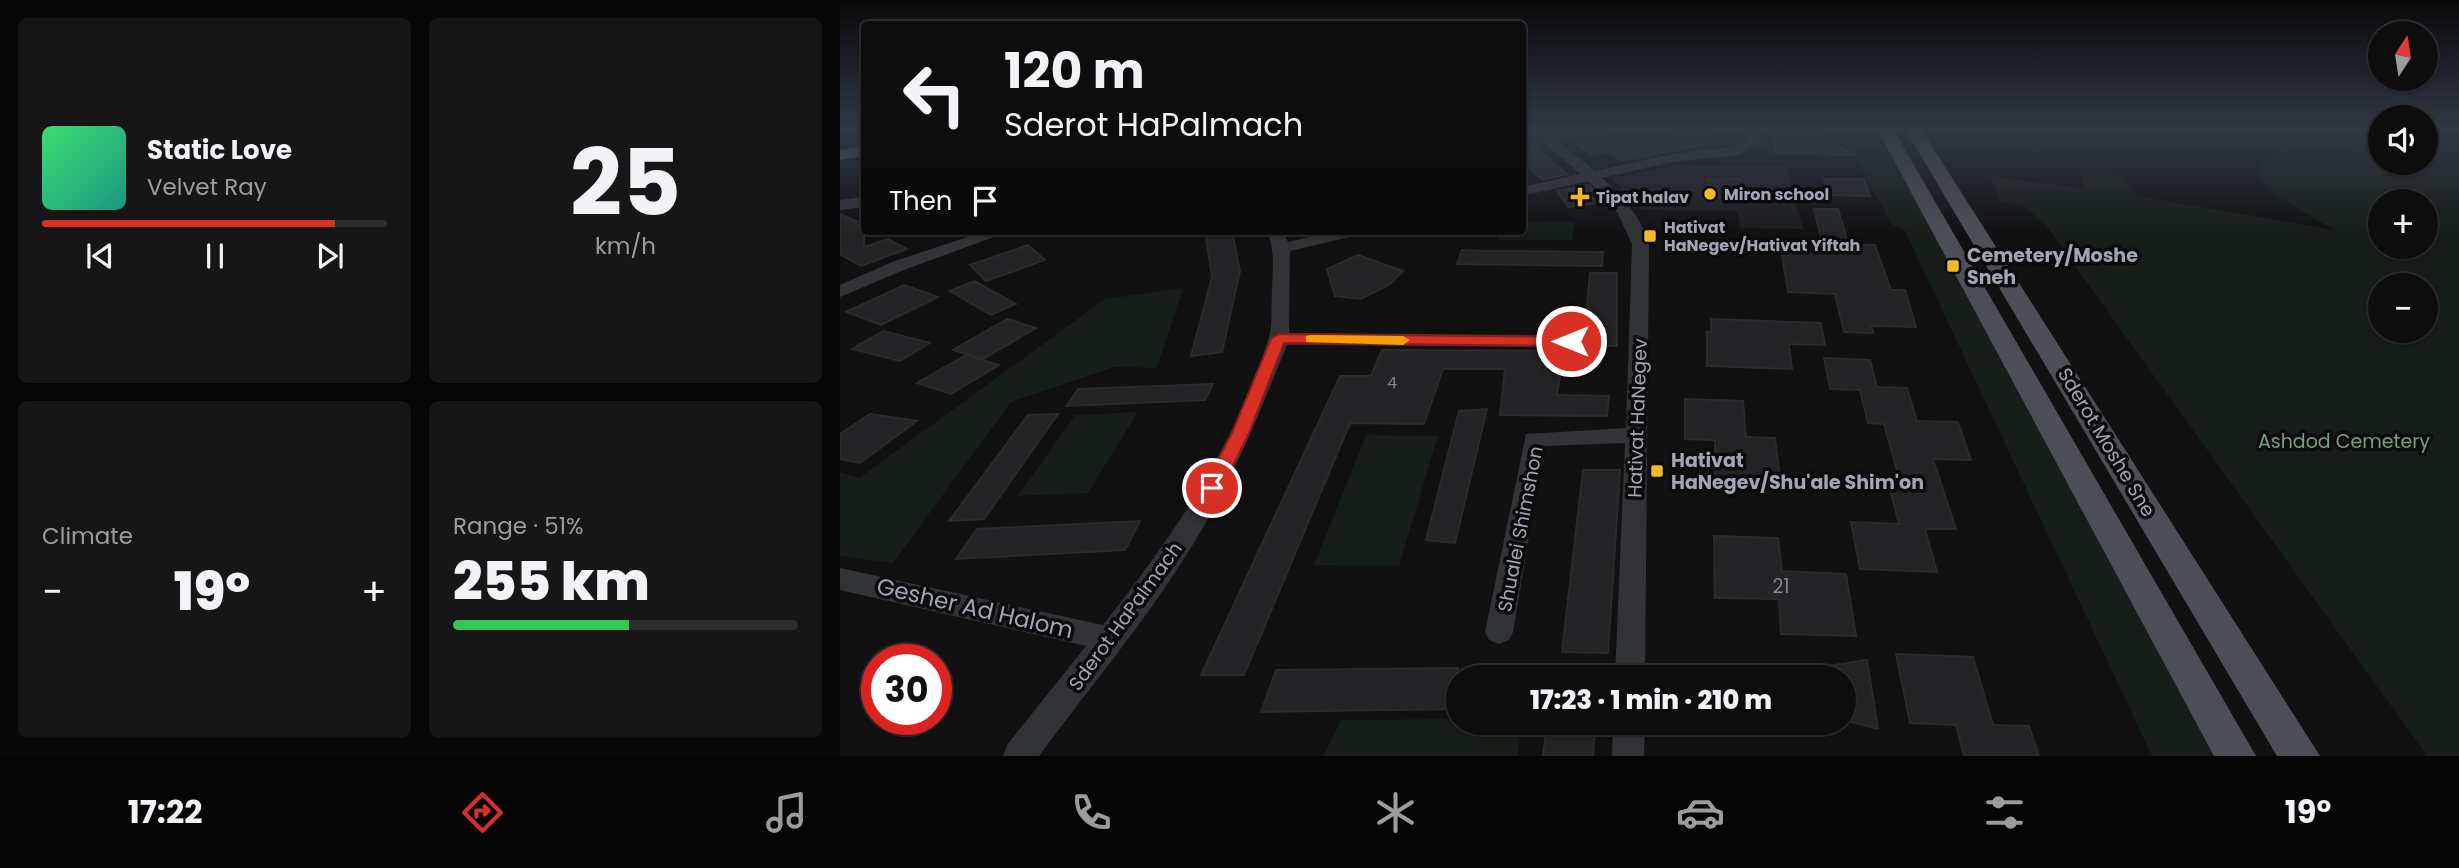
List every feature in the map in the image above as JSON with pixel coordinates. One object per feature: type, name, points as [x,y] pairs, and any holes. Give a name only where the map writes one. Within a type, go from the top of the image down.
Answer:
[{"type":"main road","name":"Sderot Moshe Sne","points":[[1905,164],[2236,756]]},
{"type":"main road","name":"Sderot Moshe Sne","points":[[1936,164],[2300,756]]},
{"type":"street","name":"Hativat HaNegev","points":[[1577,164],[1615,201],[1640,242],[1642,268],[1630,665]]},
{"type":"street","points":[[1526,191],[1647,164]]},
{"type":"street","points":[[840,205],[861,202]]},
{"type":"street","points":[[840,292],[972,235]]},
{"type":"street","points":[[1279,240],[1322,235]]},
{"type":"street","name":"Sderot HaPalmach","points":[[1019,756],[1162,570],[1202,507],[1241,433],[1279,339],[1279,240]]},
{"type":"street","points":[[1279,339],[1571,341]]},
{"type":"street","name":"Shualei Shimshon","points":[[1500,632],[1534,439],[1635,435]]},
{"type":"street","name":"Gesher Ad Halom","points":[[840,579],[1110,639]]},
{"type":"street","points":[[1629,735],[1629,756]]},
{"type":"shaded area","name":"Miron school","points":[[1677,165],[1786,166],[1803,229],[1740,228],[1737,211],[1641,210],[1612,178]]},
{"type":"green space","points":[[1860,164],[1896,164],[2219,756],[2152,756],[1904,229],[1892,225]]},
{"type":"green space","name":"Ashdod Cemetery","points":[[2261,164],[2368,164],[2368,175],[2438,175],[2438,164],[2459,164],[2459,756],[2427,756],[2047,227],[2022,204],[2001,203],[1990,176],[2083,188],[2082,174],[2123,175],[2136,196],[2334,230],[2268,189],[2259,173]]},
{"type":"green space","points":[[1575,221],[1572,240],[1498,240],[1499,235],[1526,235],[1526,222]]},
{"type":"green space","points":[[1183,288],[1157,368],[1114,367],[1011,402],[893,563],[840,556],[840,472],[859,478],[1105,299]]},
{"type":"green space","points":[[1138,412],[1088,493],[1018,496],[1075,415]]},
{"type":"green space","points":[[1366,435],[1438,436],[1399,566],[1314,565]]},
{"type":"green space","points":[[1446,719],[1446,735],[1520,735],[1517,756],[1323,756],[1341,720]]},
{"type":"building","points":[[1526,164],[1555,164],[1567,174],[1543,180]]},
{"type":"building","points":[[1740,179],[1742,197],[1713,197],[1707,180]]},
{"type":"building","points":[[1824,179],[1864,179],[1870,196],[1828,195]]},
{"type":"building","name":"Tipat halav","points":[[1589,185],[1604,202],[1568,207],[1557,191]]},
{"type":"building","points":[[1814,209],[1838,209],[1849,245],[1875,245],[1891,290],[1905,290],[1916,327],[1871,326],[1873,333],[1844,332],[1835,294],[1788,292],[1781,249],[1824,250]]},
{"type":"building","points":[[840,214],[861,224],[864,247],[888,239],[907,249],[861,266],[840,254]]},
{"type":"building","points":[[1206,235],[1233,235],[1240,271],[1222,352],[1191,356],[1212,277]]},
{"type":"building","points":[[1028,245],[1045,260],[986,281],[970,265]]},
{"type":"building","points":[[1462,250],[1603,252],[1602,266],[1457,264]]},
{"type":"building","points":[[1358,255],[1403,271],[1389,285],[1361,299],[1335,296],[1327,269]]},
{"type":"building","points":[[1590,273],[1617,273],[1617,346],[1583,346]]},
{"type":"building","points":[[974,281],[1016,304],[991,315],[950,291]]},
{"type":"building","points":[[904,285],[938,297],[881,325],[846,312]]},
{"type":"building","points":[[1007,319],[1036,328],[983,359],[953,350]]},
{"type":"building","points":[[1711,319],[1821,323],[1825,345],[1789,344],[1792,369],[1707,366],[1707,332],[1711,332]]},
{"type":"building","points":[[883,331],[930,343],[900,361],[852,349]]},
{"type":"building","points":[[1382,350],[1564,351],[1557,395],[1609,396],[1607,416],[1500,415],[1505,369],[1443,369],[1424,424],[1350,423],[1244,675],[1201,675],[1340,376],[1371,376]]},
{"type":"building","points":[[966,355],[999,365],[951,394],[917,383]]},
{"type":"building","points":[[1824,358],[1870,360],[1877,387],[1907,388],[1917,421],[1958,422],[1971,460],[1933,459],[1956,529],[1925,529],[1937,572],[1860,569],[1851,522],[1899,524],[1887,478],[1899,478],[1884,424],[1868,423],[1860,390],[1830,389]]},
{"type":"building","points":[[1213,384],[1205,400],[1067,406],[1078,389]]},
{"type":"building","points":[[1685,399],[1743,401],[1746,437],[1775,438],[1780,478],[1715,476],[1715,440],[1685,439]]},
{"type":"building","points":[[1487,409],[1455,543],[1426,540],[1459,411]]},
{"type":"building","points":[[870,414],[917,421],[860,463],[840,459],[840,434]]},
{"type":"building","points":[[1058,414],[984,519],[949,521],[1028,415]]},
{"type":"building","points":[[1583,470],[1620,470],[1608,653],[1562,652]]},
{"type":"building","points":[[1140,521],[1125,550],[956,559],[977,529]]},
{"type":"building","points":[[1714,536],[1778,538],[1782,571],[1846,574],[1856,636],[1781,634],[1779,599],[1715,598]]},
{"type":"building","points":[[1896,654],[1973,657],[1993,725],[2029,726],[2039,756],[1964,756],[1956,725],[1910,723]]},
{"type":"building","points":[[1867,660],[1878,729],[1856,723],[1856,665],[1834,665]]},
{"type":"building","points":[[1446,668],[1446,709],[1261,712],[1276,670]]},
{"type":"building","points":[[1546,735],[1595,735],[1593,756],[1543,756]]},
{"type":"slow traffic","points":[[1311,339],[1403,340]]},
{"type":"place","name":"Miron school","points":[[1710,194]]},
{"type":"place","name":"Tipat halav","points":[[1580,197]]},
{"type":"place","name":"Hativat HaNegev/Hativat Yiftah","points":[[1650,236]]},
{"type":"place","name":"Cemetery/Moshe Sneh","points":[[1953,266]]},
{"type":"place","name":"Hativat HaNegev/Shu'ale Shim'on","points":[[1657,471]]},
{"type":"route","points":[[1212,488],[1241,433],[1279,339],[1571,341]]}]
